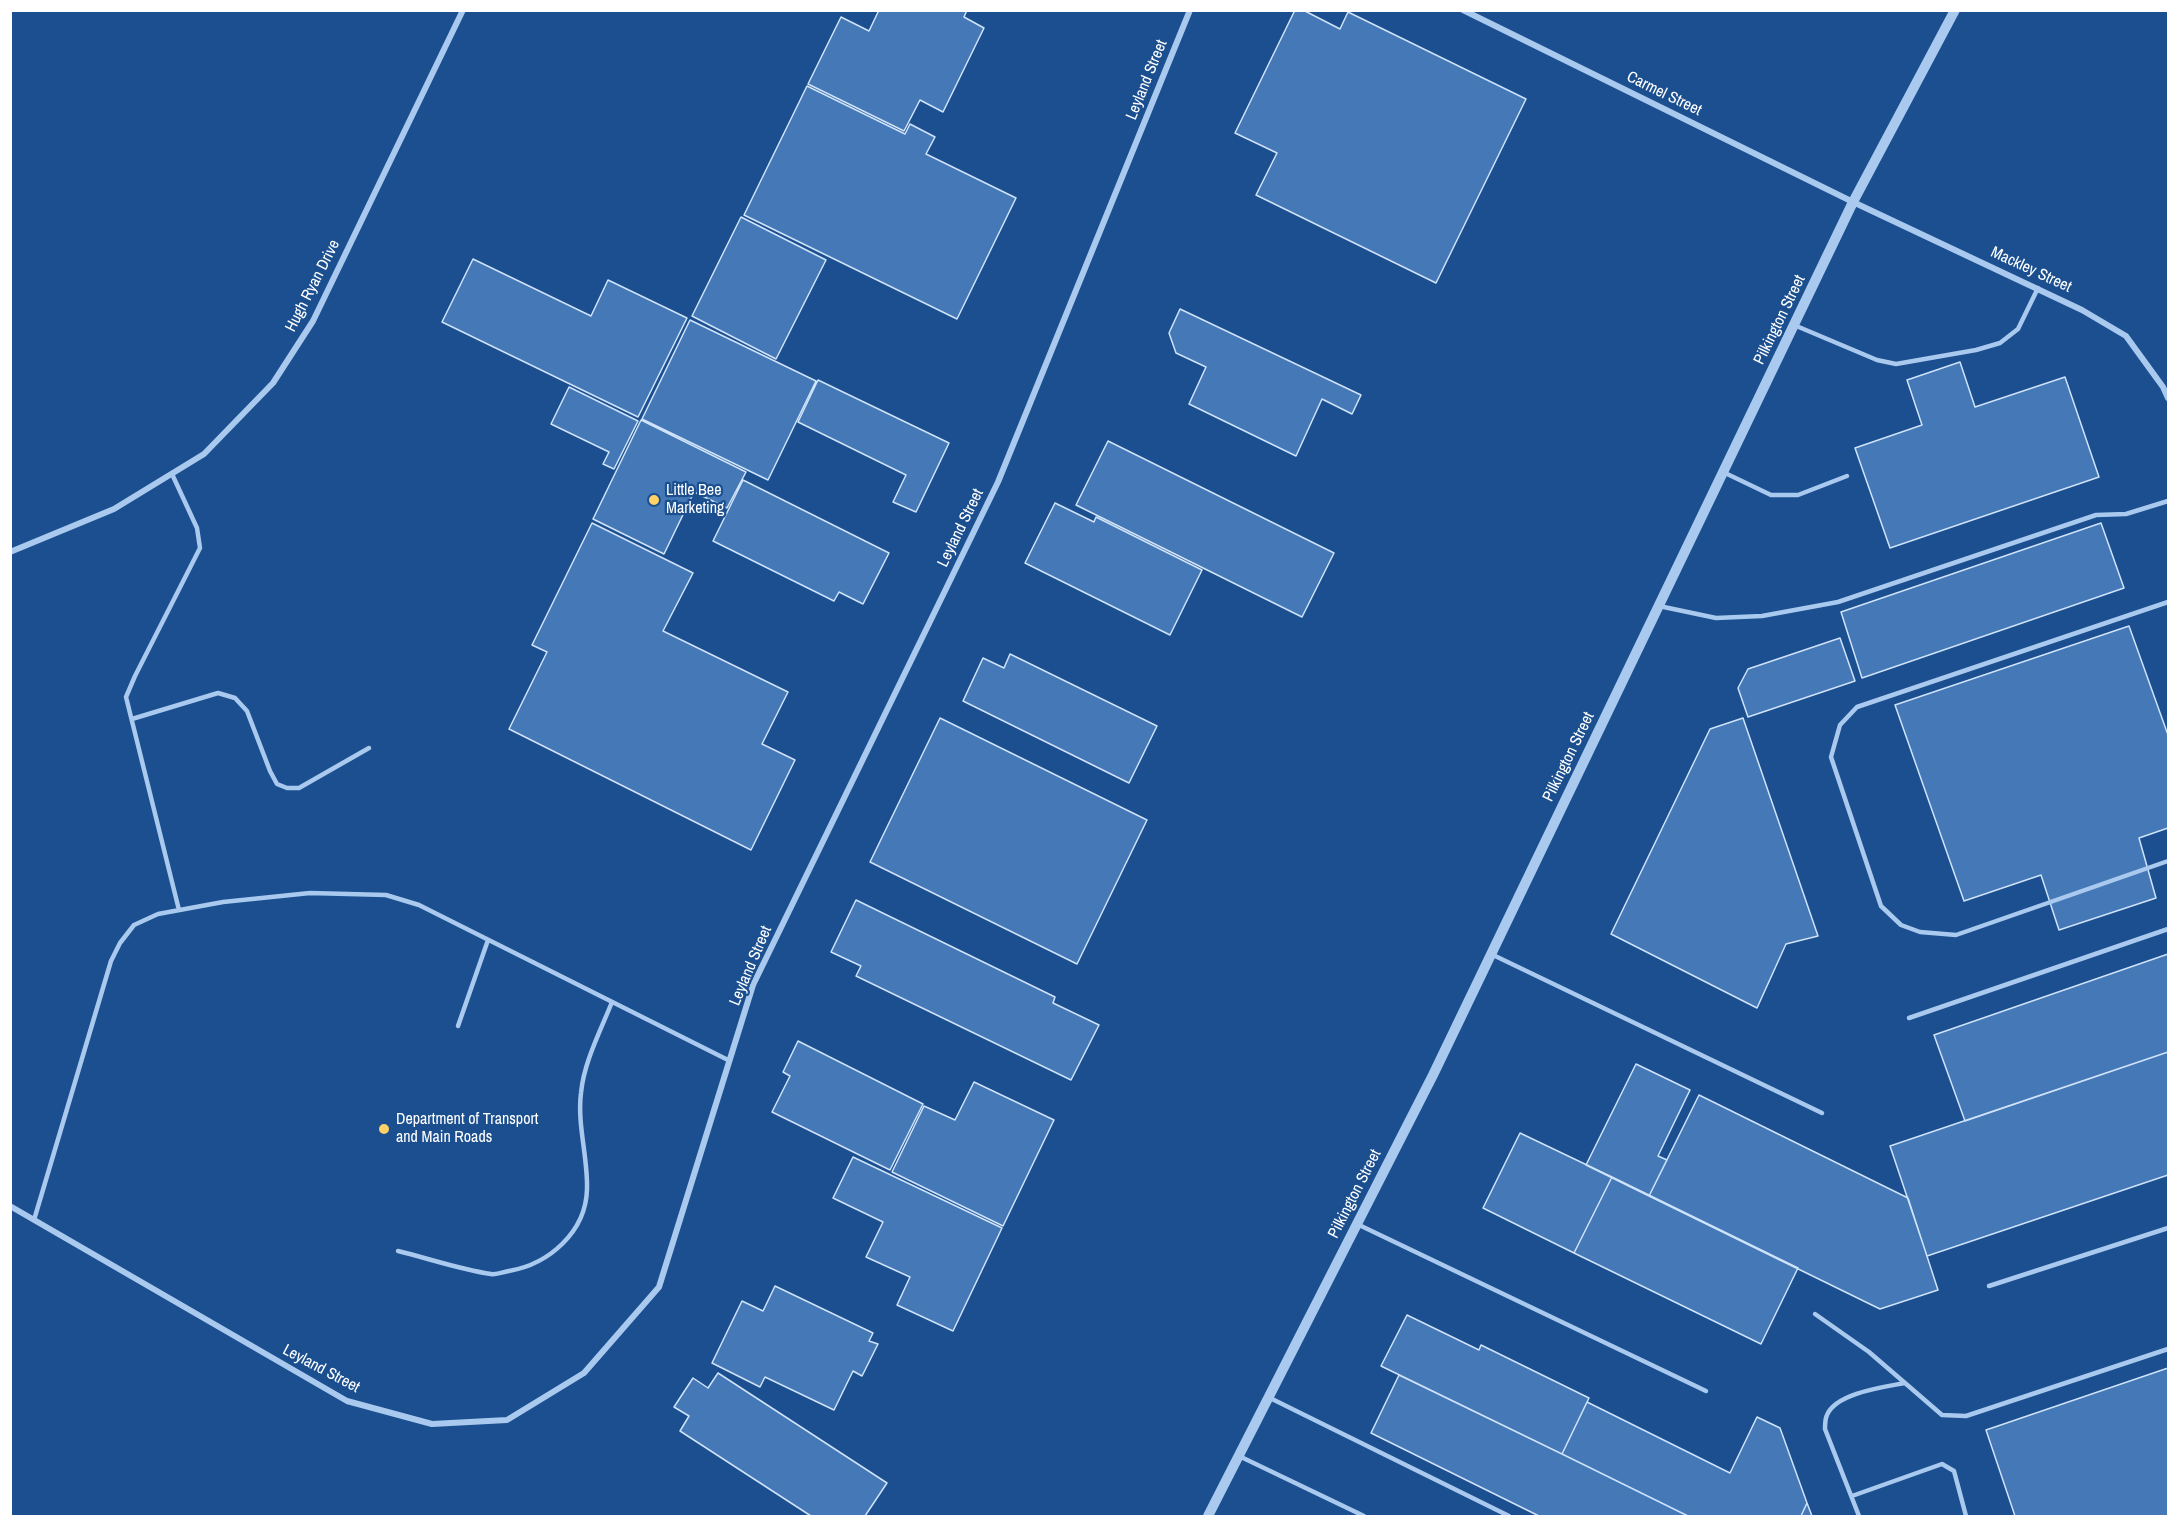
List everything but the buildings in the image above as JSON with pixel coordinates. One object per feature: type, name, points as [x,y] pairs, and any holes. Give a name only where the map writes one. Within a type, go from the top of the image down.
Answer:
[{"type":"street","name":"Hugh Ryan Drive","points":[[10,552],[114,509],[204,454],[273,382],[314,321],[463,10]]},
{"type":"street","name":"Leyland Street","points":[[10,1206],[347,1401],[432,1424],[507,1420],[584,1373],[659,1287],[753,985],[998,482],[1190,10]]},
{"type":"street","name":"Carmel Street","points":[[1463,10],[1853,202]]},
{"type":"street","name":"Pilkington Street","points":[[1208,1516],[1433,1075],[1853,202],[1955,10]]},
{"type":"street","name":"Mackley Street","points":[[1853,202],[2038,288],[2126,336],[2169,398]]},
{"type":"lane","points":[[1794,325],[1877,360],[1896,364],[1976,350],[2000,343],[2018,329],[2038,288]]},
{"type":"lane","points":[[1723,472],[1772,495],[1798,495],[1847,476]]},
{"type":"lane","points":[[172,474],[197,528],[200,548],[126,697],[179,910]]},
{"type":"lane","points":[[1659,606],[1716,618],[1762,616],[1838,602],[2096,515],[2126,514],[2169,501]]},
{"type":"lane","points":[[2169,602],[1857,706],[1840,725],[1831,756],[1881,906],[1901,925],[1920,932],[1956,934],[2169,861]]},
{"type":"lane","points":[[132,719],[218,693],[235,698],[247,711],[277,784],[287,788],[299,788],[369,748]]},
{"type":"lane","points":[[34,1220],[111,961],[120,943],[134,926],[158,914],[223,902],[310,893],[386,895],[419,905],[730,1061]]},
{"type":"lane","points":[[1909,1018],[2169,929]]},
{"type":"lane","points":[[458,1026],[488,940]]},
{"type":"lane","points":[[1491,954],[1822,1113]]},
{"type":"lane","points":[[398,1251],[493,1274],[518,1270],[543,1260],[566,1241],[582,1218],[587,1189],[580,1124],[580,1095],[585,1071],[612,1002]]},
{"type":"lane","points":[[1357,1224],[1706,1391]]},
{"type":"lane","points":[[1989,1286],[2169,1228]]},
{"type":"lane","points":[[1815,1314],[1869,1352],[1942,1415],[1965,1416],[2169,1349]]},
{"type":"lane","points":[[1859,1516],[1825,1429],[1827,1415],[1837,1402],[1873,1389],[1905,1383]]},
{"type":"lane","points":[[1269,1397],[1509,1516]]},
{"type":"lane","points":[[1239,1456],[1364,1516]]},
{"type":"lane","points":[[1852,1496],[1942,1464],[1954,1471],[1966,1516]]},
{"type":"place","name":"Little Bee Marketing","points":[[654,500]]},
{"type":"place","name":"Department of Transport and Main Roads","points":[[384,1129]]}]
